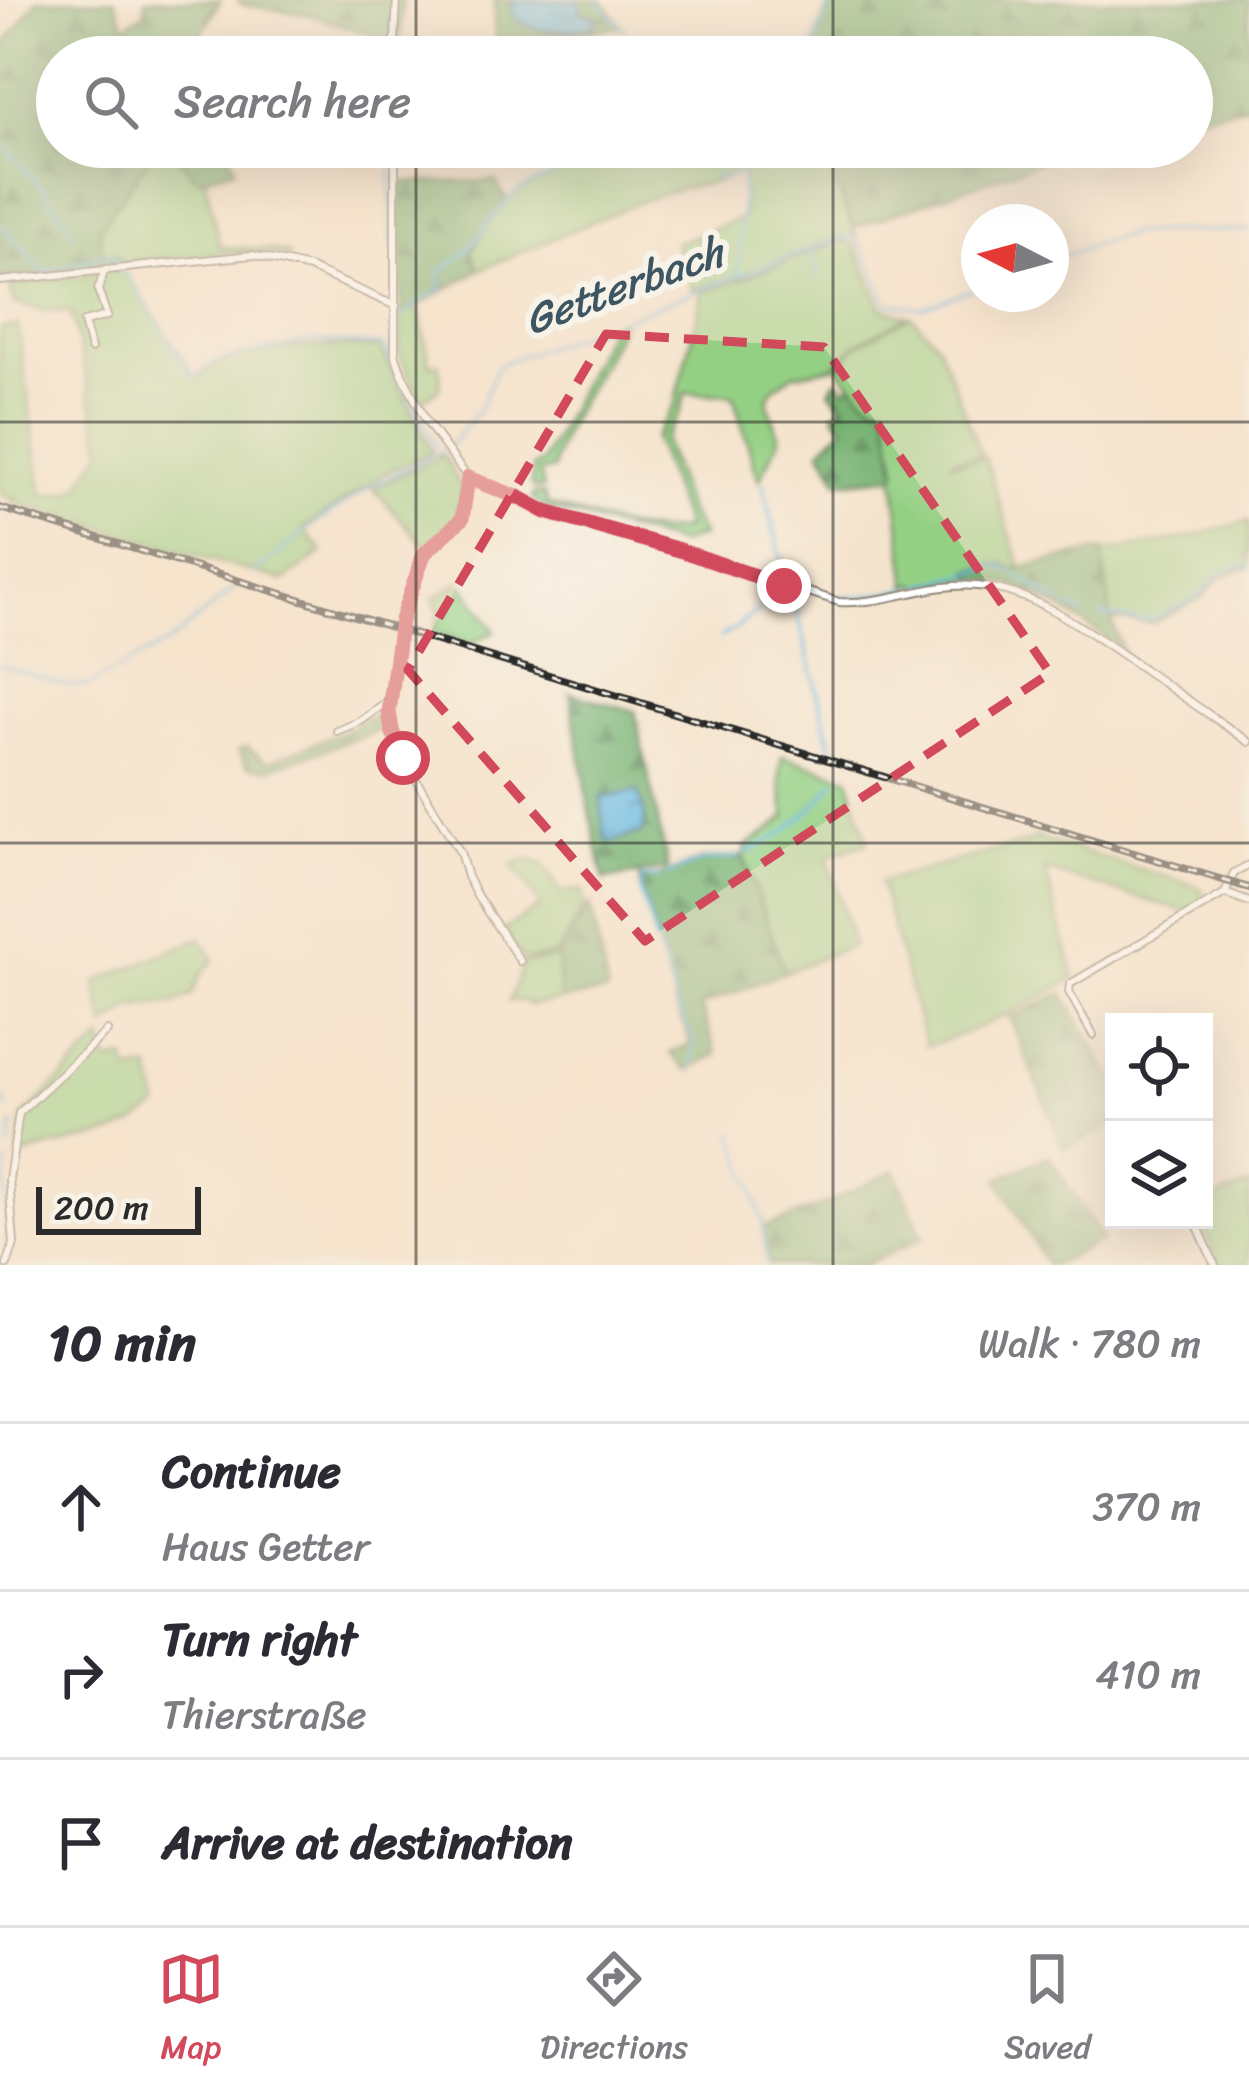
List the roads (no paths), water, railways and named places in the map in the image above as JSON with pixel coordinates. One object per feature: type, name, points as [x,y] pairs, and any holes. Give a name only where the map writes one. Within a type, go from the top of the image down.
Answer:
[{"type":"street","points":[[395,36],[397,0]]},
{"type":"street","points":[[399,168],[398,364],[442,446],[468,478],[546,512],[845,603],[956,586],[1014,594],[1072,622],[1249,742]]},
{"type":"street","points":[[0,280],[264,256],[309,268],[396,313]]},
{"type":"street","points":[[91,350],[84,322],[107,316],[98,290],[105,269]]},
{"type":"street","points":[[468,478],[462,519],[429,548],[411,585],[389,701],[392,730],[403,758],[460,852],[467,878],[520,961]]},
{"type":"street","points":[[781,604],[784,586]]},
{"type":"street","points":[[337,731],[389,701]]},
{"type":"street","points":[[1093,1035],[1069,992],[1070,984],[1226,893],[1234,873],[1249,865]]},
{"type":"street","points":[[1226,893],[1249,902]]},
{"type":"street","points":[[7,1265],[14,1244],[9,1179],[19,1113],[106,1031]]},
{"type":"street","points":[[1200,1229],[1215,1265]]},
{"type":"water","points":[[513,0],[579,0],[581,13],[599,17],[594,26],[530,27],[513,16]]},
{"type":"water","points":[[636,791],[644,811],[643,832],[610,842],[604,837],[601,798]]},
{"type":"waterway","points":[[817,36],[832,0]]},
{"type":"waterway","points":[[599,1],[628,36]]},
{"type":"waterway","points":[[391,36],[392,4]]},
{"type":"waterway","points":[[0,142],[43,188],[74,234]]},
{"type":"waterway","points":[[398,318],[443,288],[441,270],[465,253],[520,189],[570,168]]},
{"type":"waterway","points":[[714,168],[720,181],[742,175],[740,253]]},
{"type":"waterway","points":[[391,170],[392,249]]},
{"type":"waterway","points":[[0,224],[46,272],[105,254],[116,258],[193,378],[215,361],[310,341],[382,345],[436,447]]},
{"type":"waterway","name":"Getterbach","points":[[1069,254],[1131,233],[1249,230]]},
{"type":"waterway","name":"Getterbach","points":[[253,574],[370,487],[449,447],[479,410],[496,369],[505,362],[844,237],[853,237],[861,245],[887,303],[921,308],[961,294]]},
{"type":"waterway","points":[[811,251],[819,278]]},
{"type":"waterway","points":[[739,259],[739,275]]},
{"type":"waterway","points":[[391,357],[392,324]]},
{"type":"waterway","points":[[763,484],[787,582]]},
{"type":"waterway","points":[[1100,615],[1144,621],[1156,618],[1196,598],[1225,570],[1249,565]]},
{"type":"waterway","points":[[920,586],[998,566],[1060,603]]},
{"type":"waterway","points":[[836,598],[911,588]]},
{"type":"waterway","name":"Getterbach","points":[[0,665],[70,686],[89,685],[171,641],[234,589]]},
{"type":"waterway","points":[[720,637],[776,599]]},
{"type":"waterway","points":[[794,599],[831,746]]},
{"type":"waterway","points":[[1068,608],[1082,612]]},
{"type":"waterway","points":[[747,852],[796,822],[835,781]]},
{"type":"waterway","points":[[668,874],[705,860],[740,857]]},
{"type":"waterway","points":[[660,877],[643,878],[640,890],[677,1008],[693,1040],[693,1072]]},
{"type":"waterway","points":[[0,1094],[8,1108]]},
{"type":"waterway","points":[[10,1147],[13,1124]]},
{"type":"waterway","points":[[734,1133],[762,1218],[767,1265]]},
{"type":"waterway","points":[[7,1164],[9,1232]]},
{"type":"waterway","points":[[6,1258],[9,1237]]},
{"type":"railway","points":[[0,508],[1249,888]]}]
